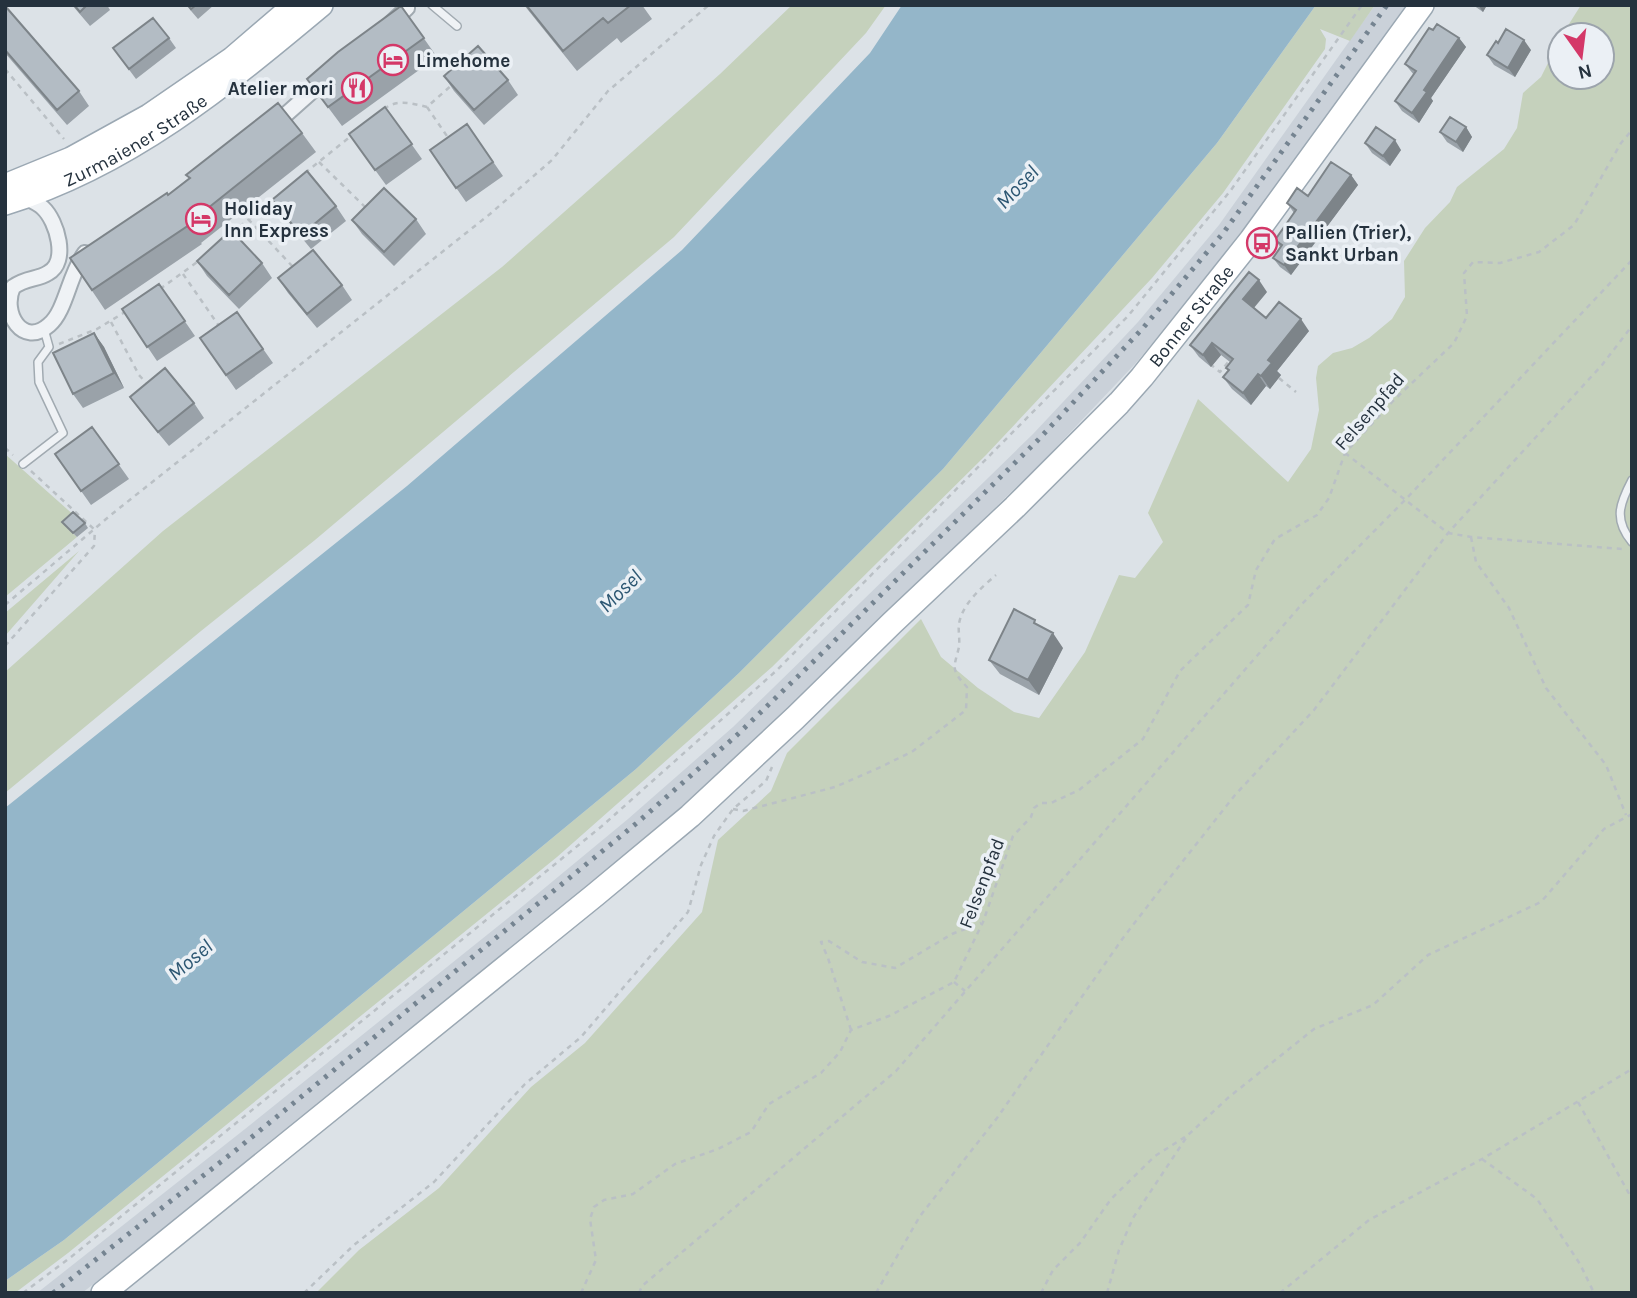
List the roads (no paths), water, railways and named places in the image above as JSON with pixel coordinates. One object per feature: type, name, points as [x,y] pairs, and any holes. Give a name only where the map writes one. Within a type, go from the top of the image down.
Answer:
[{"type":"main road","name":"Zurmaiener Straße","points":[[11,195],[149,116],[232,59],[295,5]]},
{"type":"main road","name":"Zurmaiener Straße","points":[[11,195],[101,163],[170,124],[229,81],[321,5]]},
{"type":"main road","name":"Bonner Straße","points":[[103,1293],[690,816],[1014,507],[1142,377],[1251,240],[1422,5]]},
{"type":"street","points":[[380,32],[409,6]]},
{"type":"street","points":[[263,134],[342,65]]},
{"type":"street","points":[[11,195],[44,209],[57,231],[58,253],[52,271],[24,279],[13,287],[8,305],[13,322],[20,328],[32,331],[44,329],[57,317],[79,261],[88,248],[98,241]]},
{"type":"lane","points":[[432,5],[457,26]]},
{"type":"lane","points":[[23,464],[63,433],[39,382],[38,362],[50,347],[44,329]]},
{"type":"lane","points":[[1632,480],[1619,511],[1621,523],[1632,542]]},
{"type":"water","name":"Mosel","points":[[902,5],[1316,5],[1217,143],[943,469],[739,673],[636,769],[64,1240],[5,1281],[5,808],[407,486],[682,250],[870,53]]},
{"type":"railway","points":[[53,1293],[236,1150],[638,822],[737,735],[815,660],[1038,440],[1143,328],[1224,232],[1387,5]]},
{"type":"place","name":"Limehome","points":[[393,60]]},
{"type":"place","name":"Atelier mori","points":[[357,88]]},
{"type":"place","name":"Holiday Inn Express","points":[[201,219]]},
{"type":"place","name":"Pallien (Trier), Sankt Urban","points":[[1262,243]]}]
